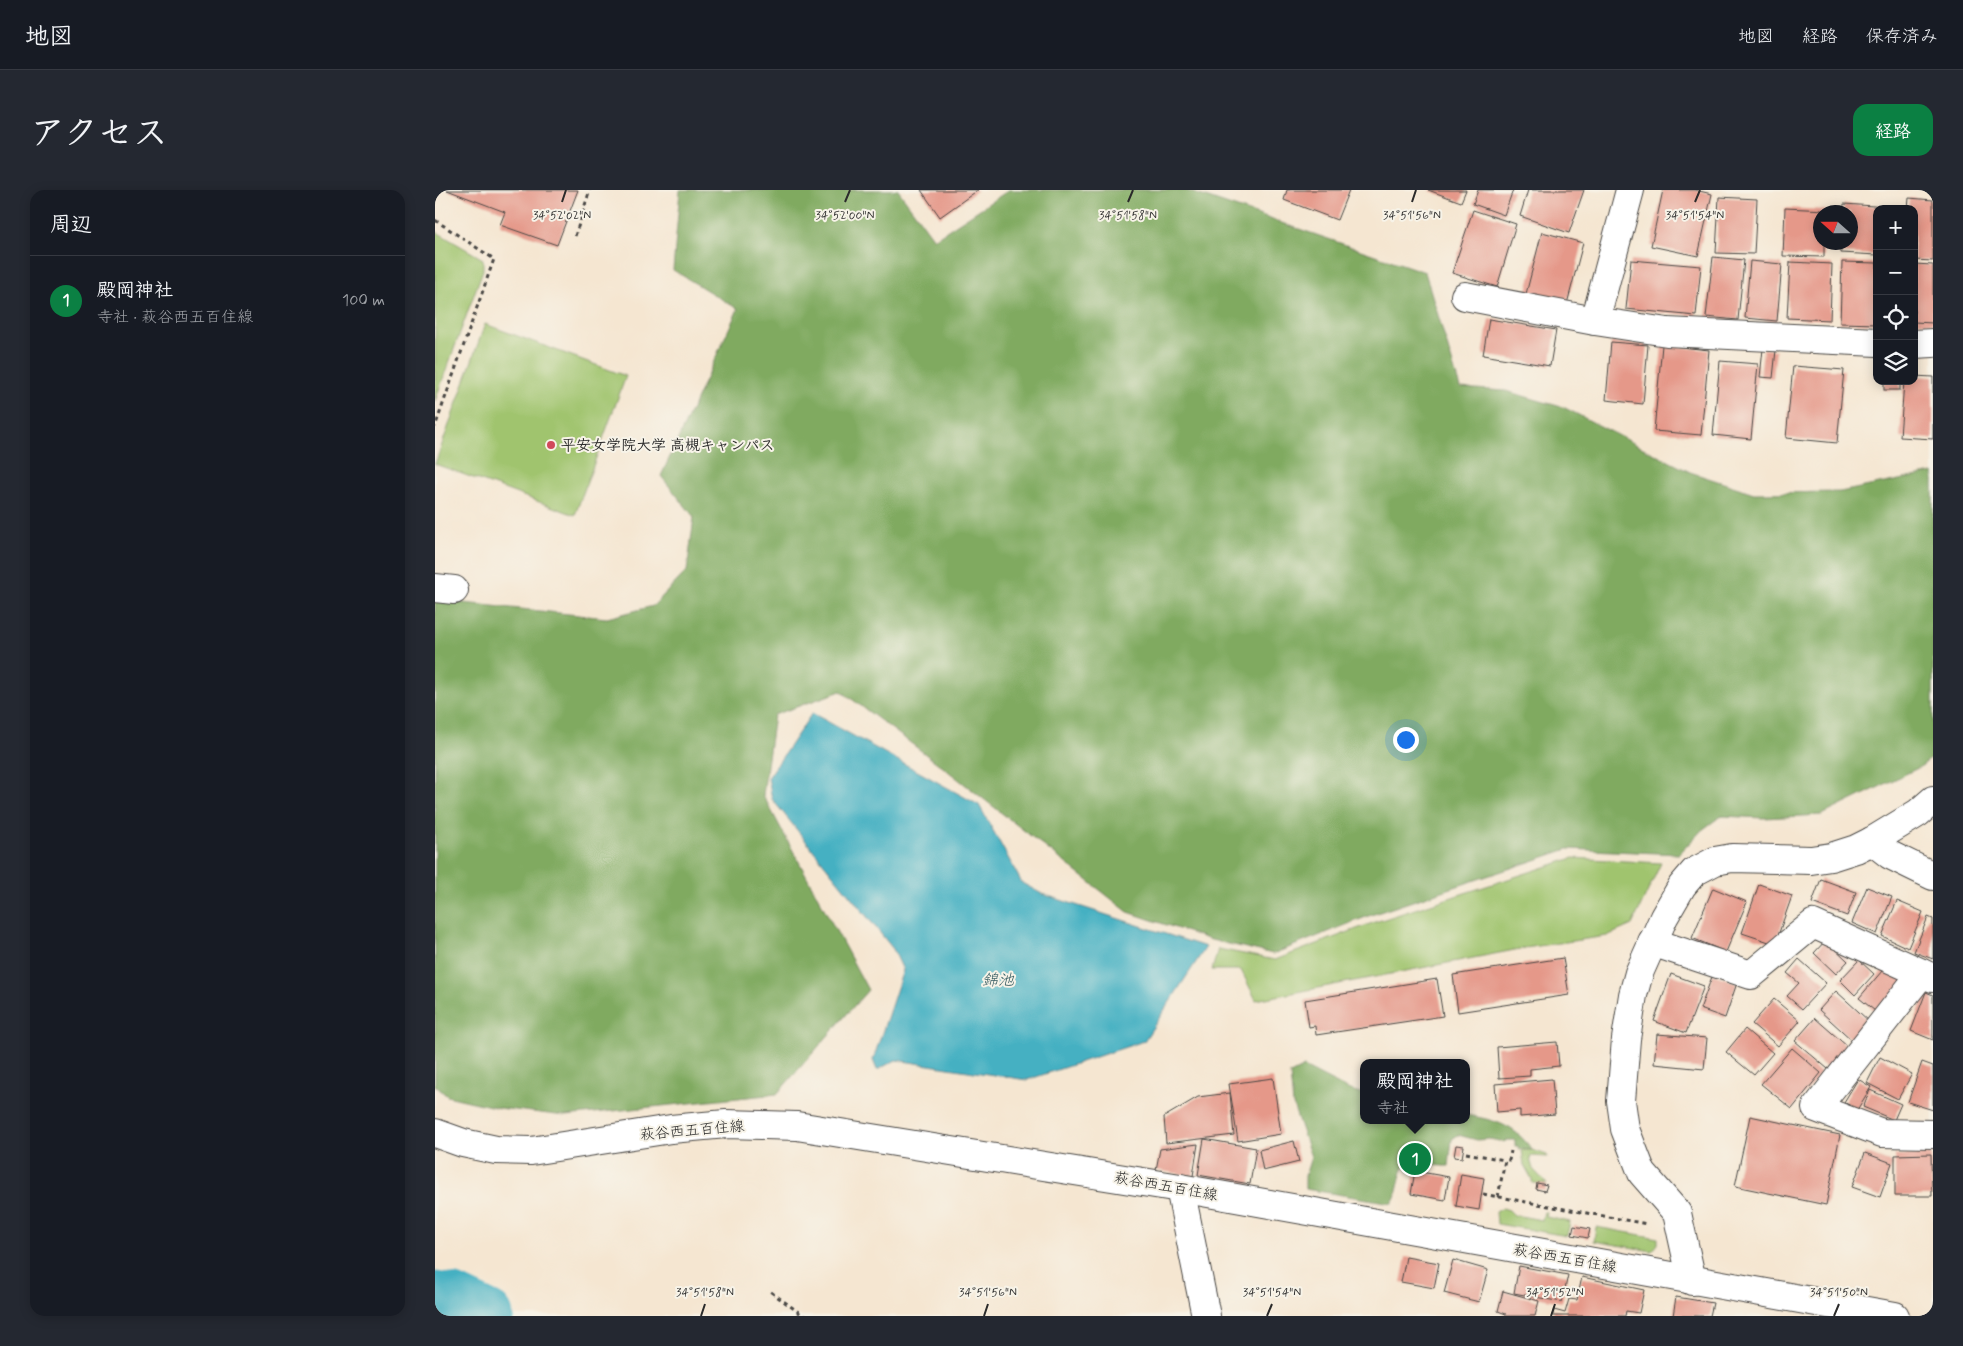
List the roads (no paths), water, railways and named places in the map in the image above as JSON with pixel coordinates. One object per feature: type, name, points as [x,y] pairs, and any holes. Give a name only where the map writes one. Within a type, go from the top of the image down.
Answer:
[{"type":"street","points":[[1595,321],[1630,190]]},
{"type":"street","points":[[1465,296],[1595,321],[1667,332],[1873,342]]},
{"type":"street","points":[[1918,344],[1933,343]]},
{"type":"street","points":[[1692,1281],[1677,1213],[1641,1173],[1625,1129],[1622,1110],[1623,1072],[1633,995],[1639,973],[1652,942],[1682,886],[1694,872],[1715,861],[1733,858],[1811,860],[1844,853],[1871,841],[1918,813],[1933,800]]},
{"type":"street","points":[[1871,841],[1891,855],[1933,876]]},
{"type":"street","points":[[1652,942],[1751,975],[1813,924],[1928,976],[1816,1108],[1882,1133],[1933,1134]]},
{"type":"street","name":"萩谷西五百住線","points":[[435,1133],[463,1143],[496,1150],[531,1151],[671,1129],[726,1124],[797,1126],[1180,1188],[1895,1316]]},
{"type":"street","points":[[1180,1188],[1206,1316]]},
{"type":"water","name":"錦池","points":[[812,713],[979,805],[1022,883],[1042,894],[1206,947],[1144,1041],[1027,1080],[896,1060],[877,1070],[873,1060],[903,970],[893,949],[772,799],[768,778]]},
{"type":"waterway","points":[[435,1297],[454,1300],[488,1316]]},
{"type":"place","name":"平安女学院大学 高槻キャンパス","points":[[551,445]]},
{"type":"place","name":"殿岡神社","points":[[1415,1159]]}]
